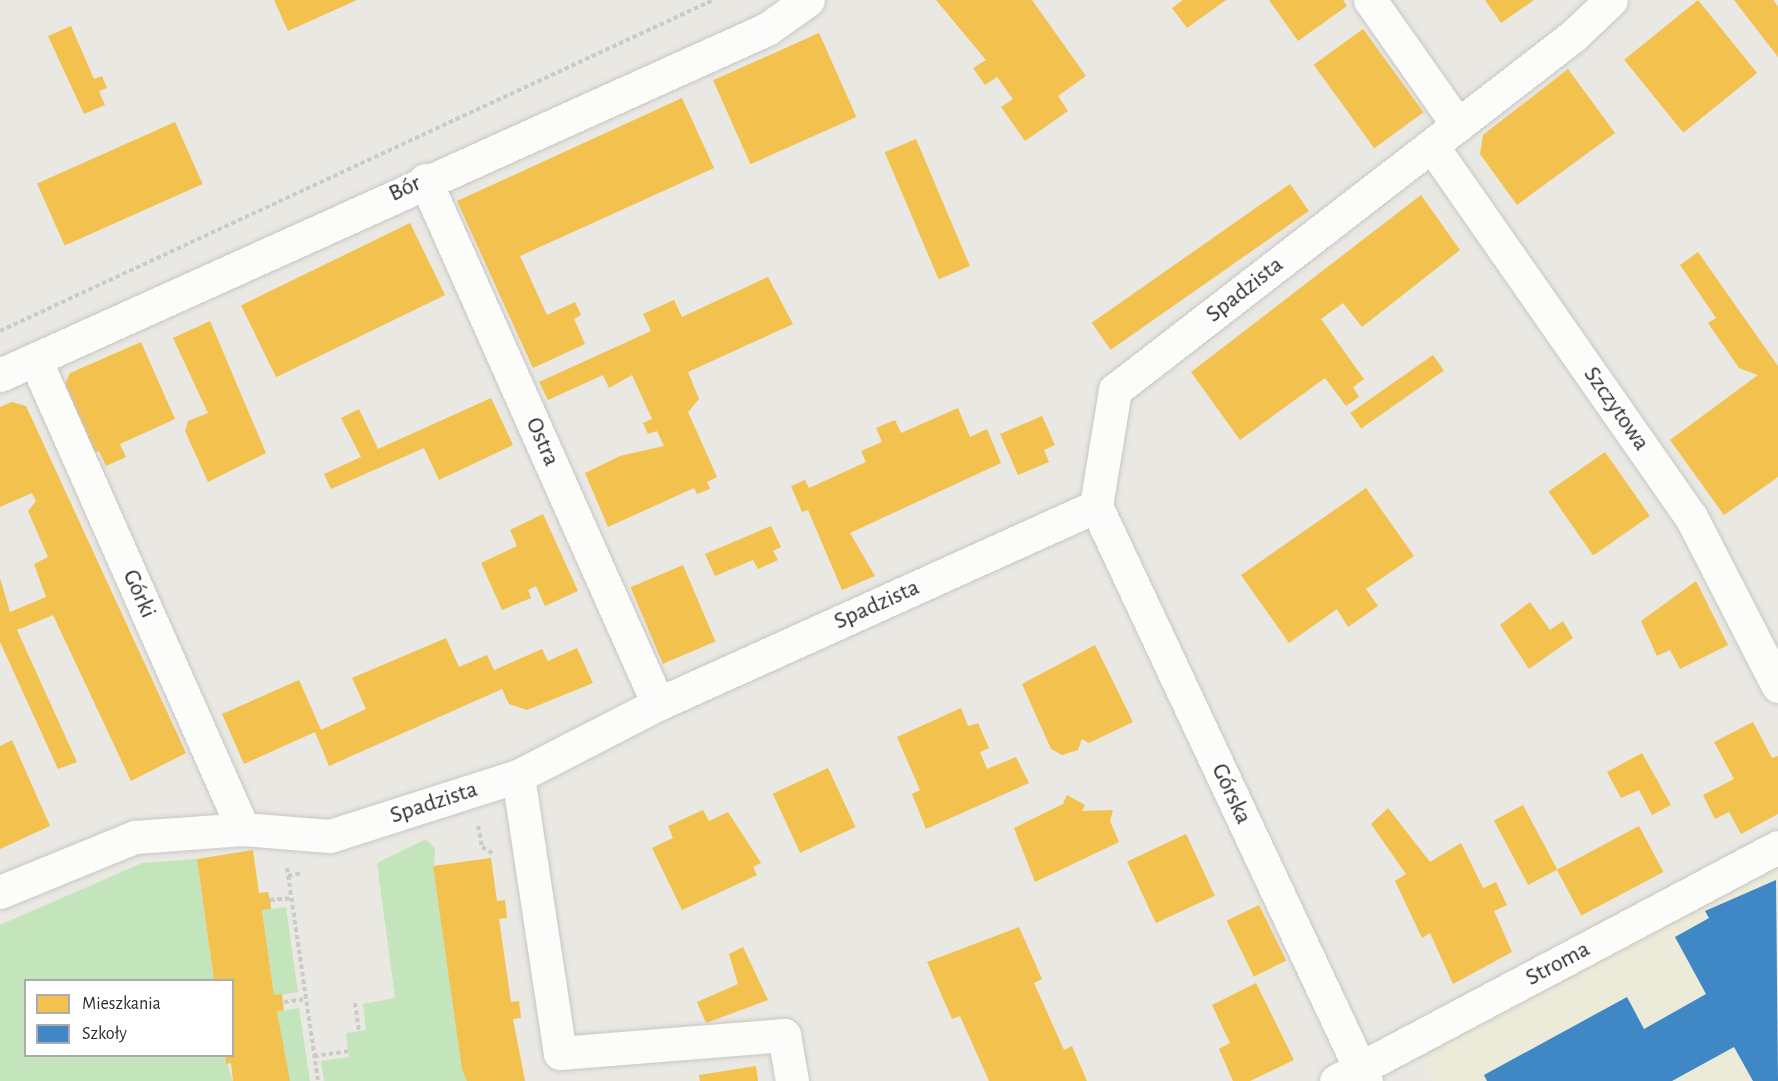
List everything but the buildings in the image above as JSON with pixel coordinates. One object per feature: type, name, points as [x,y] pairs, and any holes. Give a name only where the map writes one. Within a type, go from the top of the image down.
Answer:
[{"type":"street","name":"Bór","points":[[0,375],[425,180],[767,29],[808,0]]},
{"type":"street","points":[[1370,0],[1458,125]]},
{"type":"street","name":"Spadzista","points":[[0,892],[135,837],[243,829],[330,836],[518,776],[658,704],[1096,506],[1114,390],[1574,36],[1611,0]]},
{"type":"street","name":"Szczytowa","points":[[1432,146],[1691,517],[1778,686]]},
{"type":"street","name":"Ostra","points":[[425,180],[658,704]]},
{"type":"street","name":"Górki","points":[[35,359],[243,829]]},
{"type":"street","name":"Górska","points":[[1096,506],[1354,1077]]},
{"type":"street","points":[[518,776],[560,1053],[784,1035],[792,1081]]},
{"type":"street","name":"Stroma","points":[[1354,1077],[1778,847]]},
{"type":"path","points":[[0,331],[712,0]]},
{"type":"path","points":[[477,818],[482,847],[499,857]]},
{"type":"path","points":[[286,859],[318,1081]]},
{"type":"path","points":[[270,900],[291,898]]},
{"type":"path","points":[[284,1002],[306,999]]},
{"type":"path","points":[[355,1003],[359,1031]]},
{"type":"path","points":[[314,1056],[349,1051]]},
{"type":"shaded area","points":[[1778,862],[1778,1081],[1432,1081],[1420,1057]]},
{"type":"green space","points":[[426,839],[435,848],[434,867],[467,1081],[324,1081],[321,1061],[349,1057],[346,1033],[366,1030],[363,1004],[395,998],[377,863]]},
{"type":"green space","points":[[197,859],[214,979],[24,979],[24,1057],[225,1057],[233,1081],[0,1081],[0,925],[142,863]]},
{"type":"green space","points":[[286,907],[298,992],[274,996],[262,910]]},
{"type":"green space","points":[[299,1008],[310,1081],[290,1081],[283,1055],[277,1012]]}]
